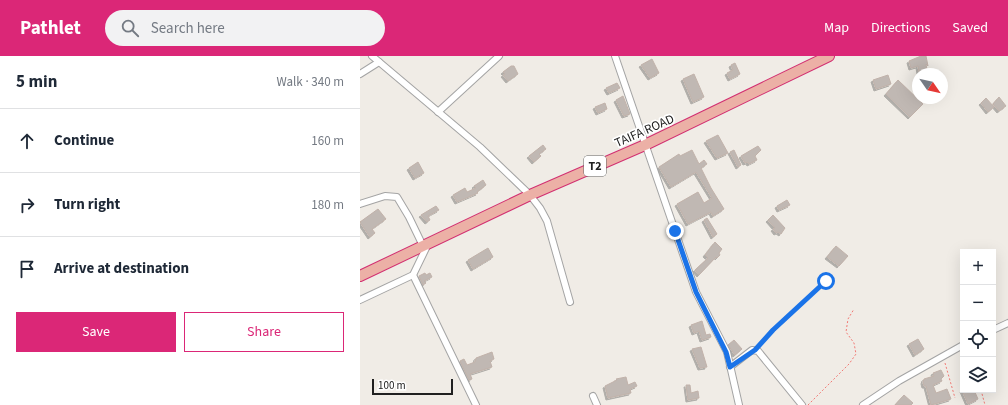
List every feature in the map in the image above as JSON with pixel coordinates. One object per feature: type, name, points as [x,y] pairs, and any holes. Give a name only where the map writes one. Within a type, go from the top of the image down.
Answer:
[{"type":"highway","name":"TAIFA ROAD","points":[[360,276],[530,195],[645,144],[829,56]]},
{"type":"street","points":[[372,56],[480,148],[530,195],[540,208],[547,221],[570,302]]},
{"type":"street","points":[[438,112],[499,56]]},
{"type":"street","points":[[616,56],[696,292],[726,352],[739,405]]},
{"type":"street","points":[[360,74],[379,62]]},
{"type":"street","points":[[360,204],[389,195],[397,197],[426,245],[413,275],[360,300]]},
{"type":"street","points":[[413,275],[476,405]]},
{"type":"street","points":[[996,329],[1008,323]]},
{"type":"street","points":[[863,405],[899,381],[960,348]]},
{"type":"street","points":[[730,367],[755,350],[758,351],[802,405]]},
{"type":"street","points":[[593,396],[597,405]]},
{"type":"path","points":[[755,350],[773,330],[826,281]]},
{"type":"path","points":[[808,405],[849,364],[856,354],[854,343],[846,332],[848,319],[854,309]]},
{"type":"path","points":[[943,357],[955,398]]},
{"type":"path","points":[[982,393],[985,405]]},
{"type":"building","points":[[921,56],[926,56],[928,66],[926,64],[927,68],[918,68],[918,66],[911,68],[909,61]]},
{"type":"building","points":[[652,59],[659,73],[650,78],[641,65]]},
{"type":"building","points":[[735,63],[740,74],[730,79],[727,73],[733,70],[731,65]]},
{"type":"building","points":[[511,66],[514,66],[518,74],[508,81],[503,75],[505,74],[503,72]]},
{"type":"building","points":[[694,74],[704,97],[693,102],[683,79]]},
{"type":"building","points":[[888,75],[891,84],[876,89],[873,80]]},
{"type":"building","points":[[898,80],[912,93],[912,104],[923,104],[910,117],[886,94]]},
{"type":"building","points":[[617,83],[620,88],[609,93],[606,88]]},
{"type":"building","points":[[623,96],[630,114],[624,116],[616,100]]},
{"type":"building","points":[[999,97],[1006,106],[999,111],[993,104]]},
{"type":"building","points":[[986,98],[994,107],[988,112],[981,103]]},
{"type":"building","points":[[605,103],[607,109],[598,113],[595,107]]},
{"type":"building","points":[[718,135],[728,153],[717,158],[706,141]]},
{"type":"building","points":[[543,145],[546,149],[539,154],[541,156],[534,162],[529,156]]},
{"type":"building","points":[[758,146],[761,150],[755,156],[757,160],[749,164],[748,162],[745,163],[741,156]]},
{"type":"building","points":[[692,150],[699,164],[704,160],[707,164],[701,168],[724,209],[713,216],[711,212],[688,224],[677,204],[698,192],[704,203],[712,198],[696,172],[671,187],[659,167],[679,154],[680,156]]},
{"type":"building","points":[[734,150],[741,165],[738,167],[730,152]]},
{"type":"building","points":[[418,162],[424,173],[415,178],[409,168]]},
{"type":"building","points":[[483,180],[486,185],[477,192],[478,193],[457,202],[453,195],[465,188],[467,192],[476,188],[474,186]]},
{"type":"building","points":[[787,200],[790,205],[779,210],[777,206]]},
{"type":"building","points":[[436,206],[439,210],[428,216],[430,220],[427,222],[421,215]]},
{"type":"building","points":[[378,209],[386,219],[372,229],[375,233],[370,237],[360,222]]},
{"type":"building","points":[[773,215],[785,228],[781,234],[778,232],[776,233],[773,229],[775,228],[768,220]]},
{"type":"building","points":[[707,218],[717,234],[713,237],[704,220]]},
{"type":"building","points":[[715,242],[722,249],[719,253],[720,255],[717,258],[716,257],[699,275],[695,270],[708,258],[705,255]]},
{"type":"building","points":[[836,246],[848,256],[839,266],[827,257]]},
{"type":"building","points":[[488,248],[493,257],[473,269],[468,260]]},
{"type":"building","points":[[425,273],[426,275],[430,273],[432,277],[424,281],[426,283],[423,285],[419,276]]},
{"type":"building","points":[[702,321],[706,335],[710,334],[711,337],[702,340],[699,331],[694,333],[691,325]]},
{"type":"building","points":[[918,339],[924,349],[915,355],[909,344]]},
{"type":"building","points":[[734,340],[742,349],[735,355],[728,345]]},
{"type":"building","points":[[701,347],[707,367],[700,368],[692,349]]},
{"type":"building","points":[[492,352],[494,359],[490,361],[492,367],[470,374],[472,379],[469,380],[460,361],[464,359],[467,365],[475,362],[476,358]]},
{"type":"building","points":[[941,370],[944,376],[941,379],[942,381],[933,385],[936,393],[947,389],[951,399],[931,405],[926,386],[924,386],[923,382],[924,379],[934,376],[933,373]]},
{"type":"building","points":[[626,377],[628,385],[635,382],[637,386],[630,389],[631,393],[608,398],[605,386],[617,380],[616,379]]},
{"type":"building","points":[[686,385],[690,385],[691,393],[698,391],[699,398],[688,400]]},
{"type":"building","points":[[963,393],[975,393],[978,399],[968,404]]},
{"type":"building","points":[[904,395],[913,403],[911,405],[895,405]]},
{"type":"route","points":[[675,231],[696,292],[726,352],[730,367],[752,350],[755,350],[773,330],[808,300],[826,281]]}]
